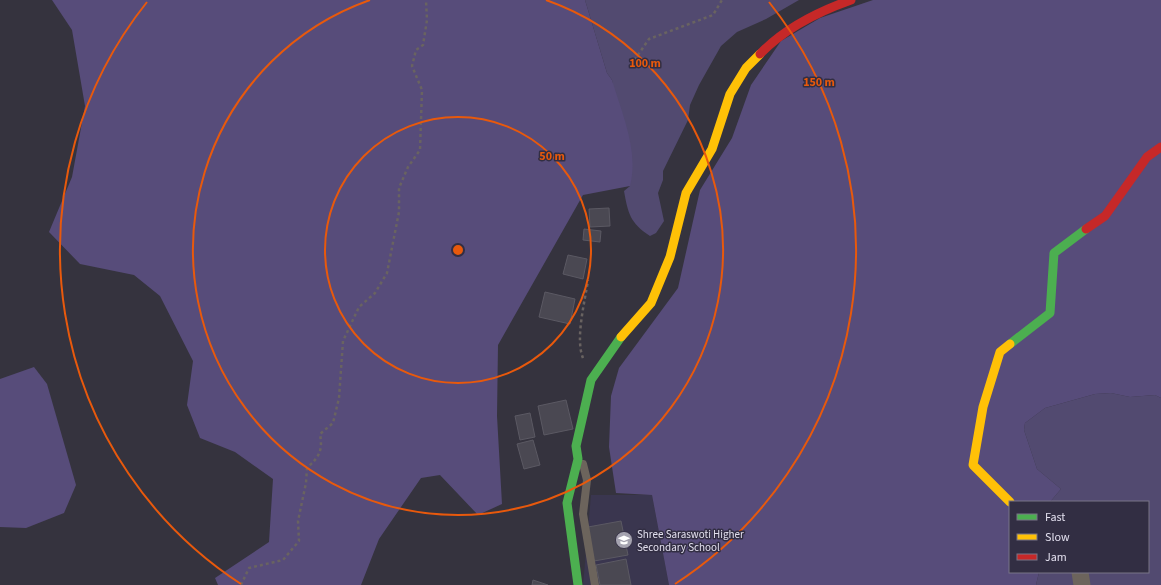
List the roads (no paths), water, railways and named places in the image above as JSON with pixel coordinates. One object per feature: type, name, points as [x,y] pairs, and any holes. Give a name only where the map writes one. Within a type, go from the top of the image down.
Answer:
[{"type":"street","points":[[578,585],[568,503],[578,459],[576,446],[592,380],[617,342],[651,303],[670,257],[686,193],[712,149],[730,94],[746,68],[774,40],[800,22],[834,6],[851,0]]},
{"type":"street","points":[[1009,501],[973,465],[983,407],[1000,352],[1050,313],[1054,253],[1105,216],[1147,157],[1161,147]]},
{"type":"street","points":[[1080,573],[1082,585]]},
{"type":"lane","points":[[578,437],[587,480],[583,514],[595,585]]},
{"type":"place","name":"Shree Saraswoti Higher Secondary School","points":[[624,540]]}]
